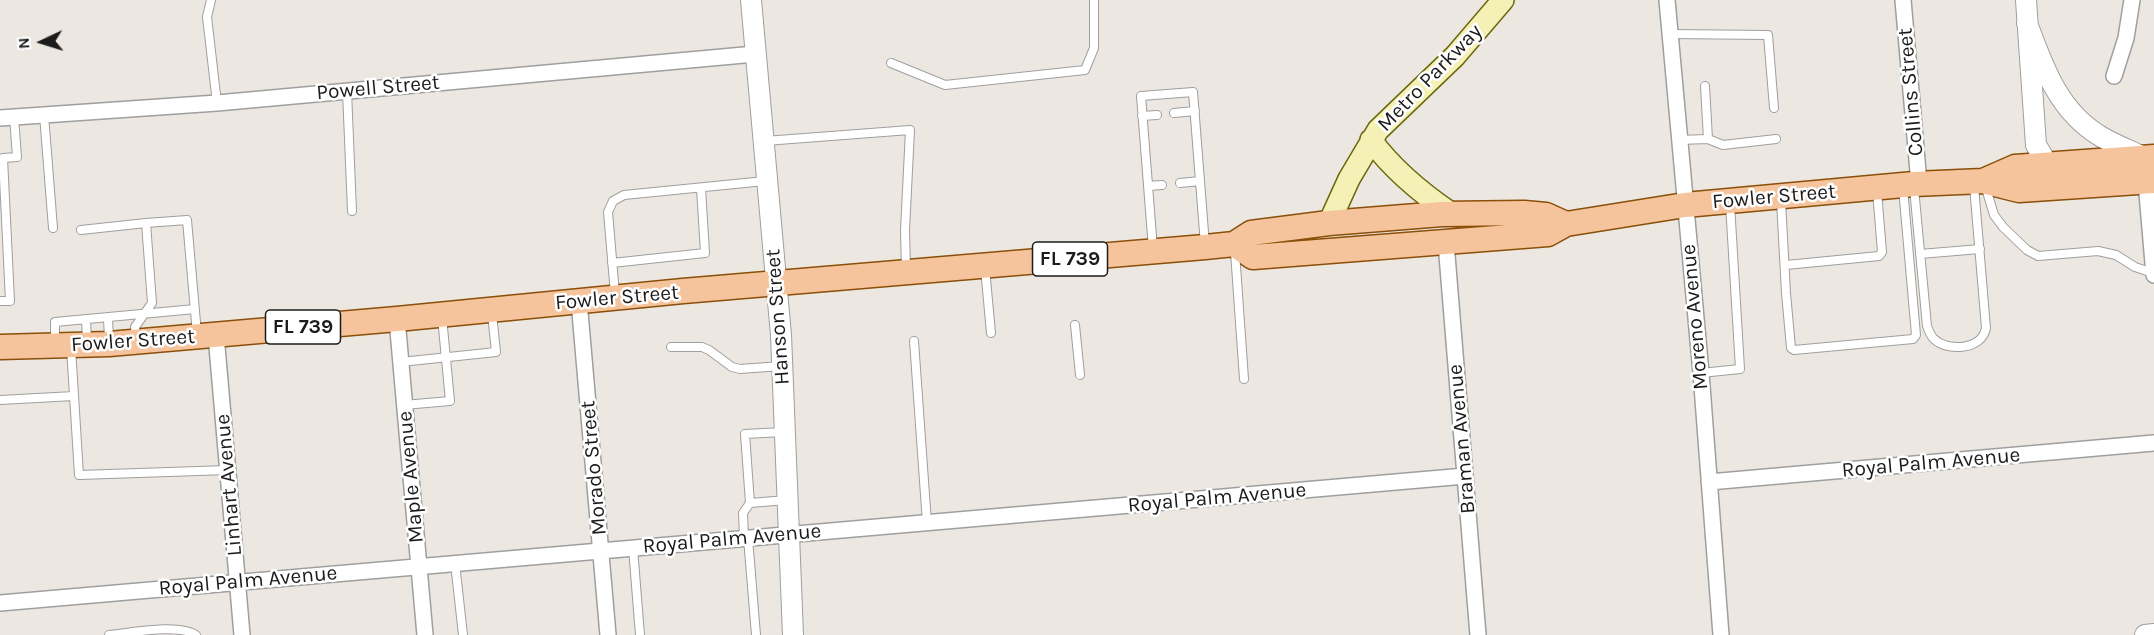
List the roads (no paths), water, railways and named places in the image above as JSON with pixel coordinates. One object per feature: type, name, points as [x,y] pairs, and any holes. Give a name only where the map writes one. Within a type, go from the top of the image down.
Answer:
[{"type":"main road","name":"Metro Parkway","points":[[1329,223],[1349,179],[1371,140],[1386,121],[1455,56],[1503,0]]},
{"type":"main road","points":[[1371,140],[1388,162],[1428,198],[1452,214]]},
{"type":"main road","name":"Fowler Street","points":[[1978,181],[2014,167],[2150,157]]},
{"type":"main road","points":[[2048,165],[2058,188]]},
{"type":"main road","name":"Fowler Street","points":[[0,347],[80,346],[136,342],[1153,252],[1234,244],[1251,233],[1329,223],[1452,214],[1524,213],[1556,219],[1912,184],[1978,181],[2019,190],[2150,181]]},
{"type":"main road","name":"Fowler Street","points":[[1234,244],[1252,257],[1446,243],[1548,234],[1556,219]]},
{"type":"main road","points":[[1291,254],[1329,223]]},
{"type":"street","name":"Hanson Street","points":[[751,0],[782,366],[793,635]]},
{"type":"street","name":"Moreno Avenue","points":[[1667,0],[1701,373],[1721,635]]},
{"type":"street","name":"Collins Street","points":[[1903,0],[1912,184]]},
{"type":"street","points":[[2026,0],[2036,145],[2048,165]]},
{"type":"street","points":[[2114,76],[2126,38],[2132,0]]},
{"type":"street","points":[[2027,23],[2059,98],[2078,120],[2100,136],[2150,157]]},
{"type":"street","name":"Powell Street","points":[[7,117],[217,103],[756,54]]},
{"type":"street","points":[[2150,181],[2154,274]]},
{"type":"street","name":"Braman Avenue","points":[[1446,243],[1478,635]]},
{"type":"street","name":"Morado Street","points":[[579,301],[608,635]]},
{"type":"street","name":"Maple Avenue","points":[[398,319],[425,635]]},
{"type":"street","name":"Linhart Avenue","points":[[206,335],[228,470],[242,635]]},
{"type":"street","name":"Royal Palm Avenue","points":[[1709,482],[2154,443]]},
{"type":"street","name":"Royal Palm Avenue","points":[[0,603],[1465,476]]},
{"type":"street","points":[[2145,635],[2154,634]]},
{"type":"lane","points":[[211,0],[207,17],[217,103]]},
{"type":"lane","points":[[891,63],[945,85],[1085,70],[1094,48],[1094,0]]},
{"type":"lane","points":[[1670,34],[1768,34],[1774,108]]},
{"type":"lane","points":[[1705,86],[1708,139]]},
{"type":"lane","points":[[347,91],[352,211]]},
{"type":"lane","points":[[1153,252],[1141,96],[1193,92],[1206,247]]},
{"type":"lane","points":[[1174,113],[1195,111]]},
{"type":"lane","points":[[44,115],[53,228]]},
{"type":"lane","points":[[1142,116],[1156,115]]},
{"type":"lane","points":[[0,301],[10,301],[3,198],[3,158],[17,157],[7,117]]},
{"type":"lane","points":[[763,141],[910,130],[904,230],[906,273]]},
{"type":"lane","points":[[1679,140],[1708,139],[1723,145],[1776,139]]},
{"type":"lane","points":[[615,298],[608,212],[613,201],[624,195],[767,181]]},
{"type":"lane","points":[[1180,183],[1200,181]]},
{"type":"lane","points":[[1912,184],[1927,326],[1930,335],[1941,344],[1965,346],[1975,343],[1985,334],[1986,328],[1978,181]]},
{"type":"lane","points":[[1978,181],[1994,215],[2003,227],[2027,250],[2038,256],[2098,251],[2116,255],[2135,267],[2154,274]]},
{"type":"lane","points":[[1781,196],[1786,265],[1785,293],[1791,348],[1794,350],[1913,339],[1916,335],[1912,184]]},
{"type":"lane","points":[[1148,186],[1162,185]]},
{"type":"lane","points":[[1786,265],[1879,256],[1882,252],[1876,187]]},
{"type":"lane","points":[[612,263],[705,253],[701,188]]},
{"type":"lane","points":[[1701,373],[1740,369],[1729,201]]},
{"type":"lane","points":[[81,230],[187,220],[195,309],[206,335]]},
{"type":"lane","points":[[136,342],[135,327],[152,303],[146,224]]},
{"type":"lane","points":[[1234,244],[1244,379]]},
{"type":"lane","points":[[1920,254],[1980,249]]},
{"type":"lane","points":[[985,266],[991,333]]},
{"type":"lane","points":[[80,346],[55,322],[195,309]]},
{"type":"lane","points":[[401,362],[495,352],[492,310]]},
{"type":"lane","points":[[404,405],[450,402],[442,315]]},
{"type":"lane","points":[[80,346],[108,318]]},
{"type":"lane","points":[[86,320],[80,346],[74,396],[79,475],[228,470]]},
{"type":"lane","points":[[1076,325],[1080,375]]},
{"type":"lane","points":[[914,340],[927,522]]},
{"type":"lane","points":[[671,347],[702,347],[732,367],[740,369],[782,366]]},
{"type":"lane","points":[[0,400],[74,396]]},
{"type":"lane","points":[[756,635],[743,513],[750,503],[745,434],[786,431]]},
{"type":"lane","points":[[750,503],[789,500]]},
{"type":"lane","points":[[633,548],[640,635]]},
{"type":"lane","points":[[455,563],[463,635]]},
{"type":"lane","points":[[109,635],[173,629],[190,631],[196,635]]}]
